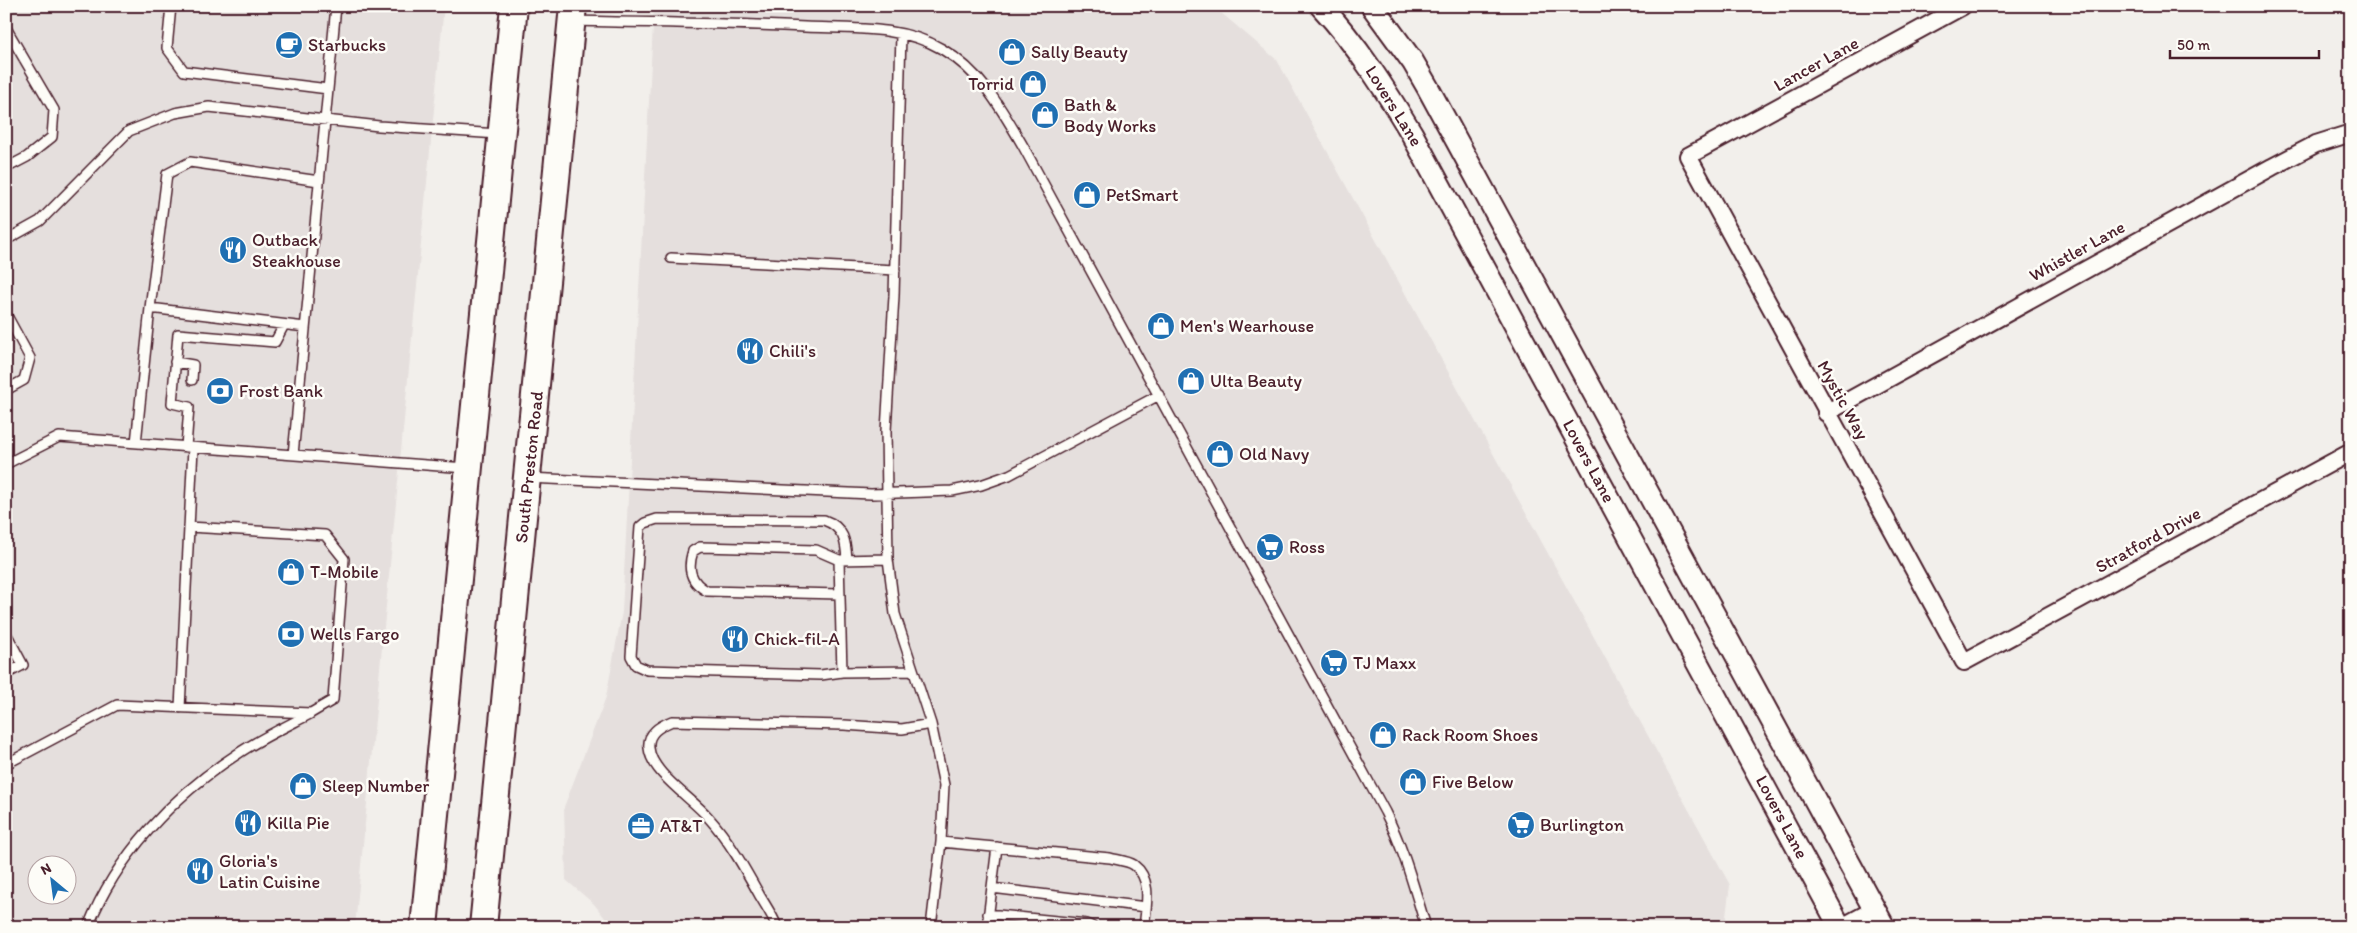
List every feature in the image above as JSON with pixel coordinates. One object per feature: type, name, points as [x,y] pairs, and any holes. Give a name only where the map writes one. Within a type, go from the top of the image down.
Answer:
[{"type":"main road","points":[[424,927],[514,6]]},
{"type":"main road","name":"South Preston Road","points":[[483,927],[572,14]]},
{"type":"street","name":"Lovers Lane","points":[[1321,6],[1352,41],[1376,75],[1412,134],[1840,927]]},
{"type":"street","name":"Lovers Lane","points":[[1372,6],[1413,62],[1437,103],[1880,919]]},
{"type":"street","name":"Lancer Lane","points":[[1688,156],[1963,6]]},
{"type":"street","name":"Whistler Lane","points":[[1826,413],[2272,167],[2316,144],[2351,133]]},
{"type":"street","name":"Mystic Way","points":[[1688,156],[1826,413],[1964,662]]},
{"type":"street","name":"Stratford Drive","points":[[1964,662],[2351,452]]},
{"type":"street","points":[[1847,927],[1880,919]]},
{"type":"lane","points":[[171,6],[167,48],[184,71],[328,89]]},
{"type":"lane","points":[[293,455],[336,6]]},
{"type":"lane","points":[[572,14],[901,34],[940,48],[972,71],[994,97],[1024,146],[1388,818],[1412,878],[1426,927]]},
{"type":"lane","points":[[6,28],[54,110],[52,137],[27,157],[6,168]]},
{"type":"lane","points":[[901,34],[895,270],[886,431],[888,559],[896,614],[931,724],[944,785],[941,842],[931,927]]},
{"type":"lane","points":[[6,240],[40,221],[129,131],[175,112],[209,107],[326,120],[502,134]]},
{"type":"lane","points":[[136,443],[150,308],[167,174],[190,162],[319,181]]},
{"type":"lane","points":[[671,258],[895,270]]},
{"type":"lane","points":[[150,308],[305,327]]},
{"type":"lane","points":[[6,314],[30,358],[24,380],[6,390]]},
{"type":"lane","points":[[180,708],[189,527],[190,447],[189,404],[172,403],[178,334],[275,342],[284,325]]},
{"type":"lane","points":[[175,362],[193,365],[192,380]]},
{"type":"lane","points":[[528,478],[886,494],[952,491],[981,485],[1009,475],[1159,395]]},
{"type":"lane","points":[[6,464],[59,438],[469,469]]},
{"type":"lane","points":[[842,672],[839,594],[846,544],[835,524],[824,520],[657,519],[644,523],[640,527],[631,656],[636,665],[647,670],[821,675],[842,672],[913,671]]},
{"type":"lane","points":[[88,927],[95,910],[125,858],[174,802],[236,755],[333,700],[344,559],[324,535],[189,527]]},
{"type":"lane","points":[[839,594],[707,591],[698,586],[691,578],[690,570],[693,552],[700,547],[816,550],[843,560],[888,559]]},
{"type":"lane","points":[[6,633],[23,665],[6,674]]},
{"type":"lane","points":[[6,764],[118,705],[311,713]]},
{"type":"lane","points":[[777,927],[737,857],[708,816],[665,776],[655,763],[649,748],[650,736],[659,726],[672,721],[844,725],[902,729],[931,724]]},
{"type":"lane","points":[[941,842],[1110,858],[1133,865],[1144,879],[1147,892],[1144,927]]},
{"type":"lane","points":[[987,927],[997,847]]},
{"type":"lane","points":[[992,888],[1146,907]]},
{"type":"lane","points":[[988,914],[1087,924],[1093,927]]},
{"type":"shaded area","points":[[6,6],[444,6],[355,927],[6,927]]},
{"type":"shaded area","points":[[654,6],[1213,6],[1277,60],[1730,885],[1725,924],[1722,927],[612,927],[594,904],[566,880],[564,807],[606,697],[622,612]]},
{"type":"place","name":"Starbucks","points":[[289,45]]},
{"type":"place","name":"Sally Beauty","points":[[1012,52]]},
{"type":"place","name":"Torrid","points":[[1033,84]]},
{"type":"place","name":"Bath & Body Works","points":[[1045,115]]},
{"type":"place","name":"PetSmart","points":[[1087,195]]},
{"type":"place","name":"Outback Steakhouse","points":[[233,250]]},
{"type":"place","name":"Men's Wearhouse","points":[[1161,326]]},
{"type":"place","name":"Chili's","points":[[750,351]]},
{"type":"place","name":"Ulta Beauty","points":[[1191,381]]},
{"type":"place","name":"Frost Bank","points":[[220,391]]},
{"type":"place","name":"Old Navy","points":[[1220,454]]},
{"type":"place","name":"Ross","points":[[1270,547]]},
{"type":"place","name":"T-Mobile","points":[[291,572]]},
{"type":"place","name":"Wells Fargo","points":[[291,634]]},
{"type":"place","name":"Chick-fil-A","points":[[735,639]]},
{"type":"place","name":"TJ Maxx","points":[[1334,663]]},
{"type":"place","name":"Rack Room Shoes","points":[[1383,735]]},
{"type":"place","name":"Five Below","points":[[1413,782]]},
{"type":"place","name":"Sleep Number","points":[[303,786]]},
{"type":"place","name":"Killa Pie","points":[[248,823]]},
{"type":"place","name":"Burlington","points":[[1521,825]]},
{"type":"place","name":"AT&T","points":[[641,826]]},
{"type":"place","name":"Gloria's Latin Cuisine","points":[[200,871]]}]
